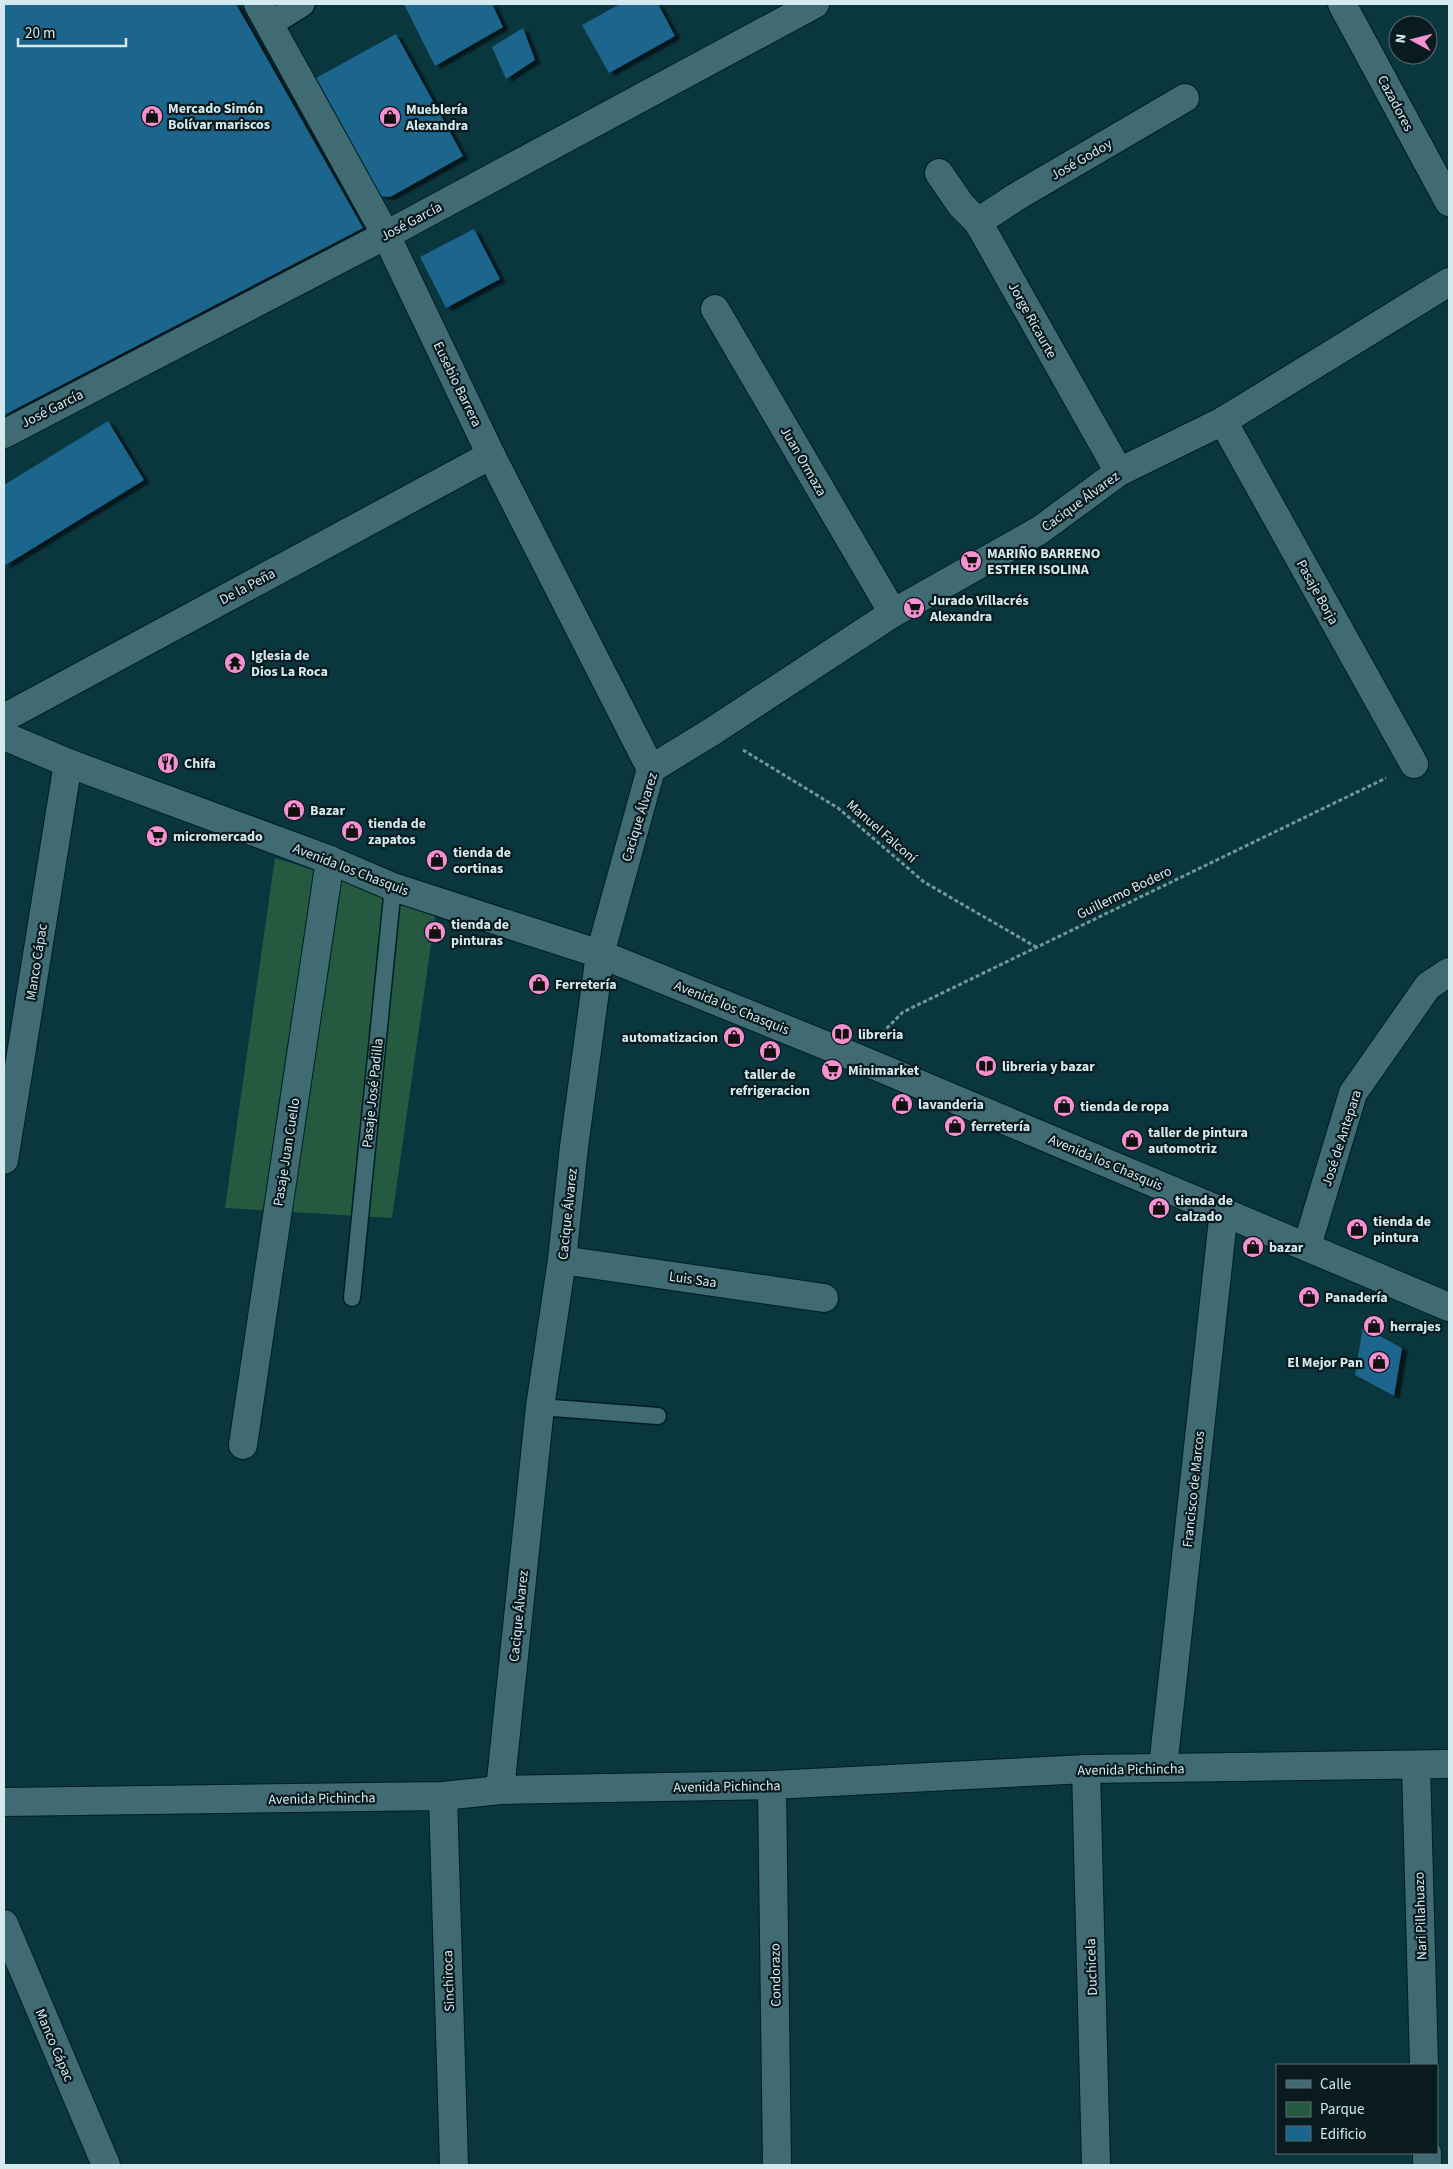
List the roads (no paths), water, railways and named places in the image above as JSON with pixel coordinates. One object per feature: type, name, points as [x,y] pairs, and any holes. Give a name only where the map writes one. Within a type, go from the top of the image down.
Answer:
[{"type":"street","points":[[264,14],[302,4]]},
{"type":"street","name":"José García","points":[[4,434],[386,235],[815,4]]},
{"type":"street","name":"Cazadores","points":[[1342,4],[1449,202]]},
{"type":"street","name":"Eusebio Barrera","points":[[264,14],[386,235],[491,455],[650,769]]},
{"type":"street","name":"José Godoy","points":[[978,222],[1016,197],[1185,98]]},
{"type":"street","name":"Jorge Ricaurte","points":[[939,173],[961,206],[978,222],[1119,472]]},
{"type":"street","name":"Cacique Álvarez","points":[[500,1790],[540,1408],[562,1260],[574,1147],[600,954],[650,769],[713,731],[893,613],[1040,530],[1119,472],[1223,421],[1449,282]]},
{"type":"street","name":"Juan Ormaza","points":[[715,310],[893,613]]},
{"type":"street","name":"Pasaje Borja","points":[[1223,421],[1414,764]]},
{"type":"street","name":"De la Peña","points":[[4,718],[491,455]]},
{"type":"street","name":"Avenida los Chasquis","points":[[4,736],[68,763],[330,860],[393,887],[600,954],[1224,1210],[1449,1307]]},
{"type":"street","name":"Manco Cápac","points":[[4,1160],[68,763]]},
{"type":"street","name":"Pasaje Juan Cuello","points":[[243,1444],[330,860]]},
{"type":"street","name":"José de Antepara","points":[[1306,1246],[1353,1093],[1428,986],[1449,972]]},
{"type":"street","name":"Francisco de Marcos","points":[[1163,1768],[1224,1210]]},
{"type":"street","name":"Luis Saa","points":[[562,1260],[824,1298]]},
{"type":"street","name":"Avenida Pichincha","points":[[4,1802],[443,1796],[500,1790],[772,1785],[1086,1769],[1416,1766],[1449,1764]]},
{"type":"street","name":"Nari Pillahuazo","points":[[1416,1766],[1424,2064]]},
{"type":"street","name":"Duchicela","points":[[1086,1769],[1096,2165]]},
{"type":"street","name":"Condorazo","points":[[772,1785],[777,2165]]},
{"type":"street","name":"Sinchiroca","points":[[443,1796],[454,2165]]},
{"type":"street","name":"Manco Cápac","points":[[4,1924],[106,2165]]},
{"type":"lane","name":"Pasaje José Padilla","points":[[352,1298],[393,887]]},
{"type":"lane","points":[[540,1408],[658,1416]]},
{"type":"place","name":"Mercado Simón Bolívar mariscos","points":[[152,116]]},
{"type":"place","name":"Mueblería Alexandra","points":[[390,117]]},
{"type":"place","name":"MARIÑO BARRENO ESTHER ISOLINA","points":[[971,561]]},
{"type":"place","name":"Jurado Villacrés Alexandra","points":[[914,608]]},
{"type":"place","name":"Iglesia de Dios La Roca","points":[[235,663]]},
{"type":"place","name":"Chifa","points":[[168,763]]},
{"type":"place","name":"Bazar","points":[[294,810]]},
{"type":"place","name":"tienda de zapatos","points":[[352,831]]},
{"type":"place","name":"micromercado","points":[[157,836]]},
{"type":"place","name":"tienda de cortinas","points":[[437,860]]},
{"type":"place","name":"tienda de pinturas","points":[[435,932]]},
{"type":"place","name":"Ferretería","points":[[539,984]]},
{"type":"place","name":"libreria","points":[[842,1034]]},
{"type":"place","name":"automatizacion","points":[[734,1037]]},
{"type":"place","name":"taller de refrigeracion","points":[[770,1051]]},
{"type":"place","name":"libreria y bazar","points":[[986,1066]]},
{"type":"place","name":"Minimarket","points":[[832,1070]]},
{"type":"place","name":"lavanderia","points":[[902,1104]]},
{"type":"place","name":"tienda de ropa","points":[[1064,1106]]},
{"type":"place","name":"ferretería","points":[[955,1126]]},
{"type":"place","name":"taller de pintura automotriz","points":[[1132,1140]]},
{"type":"place","name":"tienda de calzado","points":[[1159,1208]]},
{"type":"place","name":"tienda de pintura","points":[[1357,1229]]},
{"type":"place","name":"bazar","points":[[1253,1247]]},
{"type":"place","name":"Panadería","points":[[1309,1297]]},
{"type":"place","name":"herrajes","points":[[1374,1326]]},
{"type":"place","name":"El Mejor Pan","points":[[1379,1362]]}]
